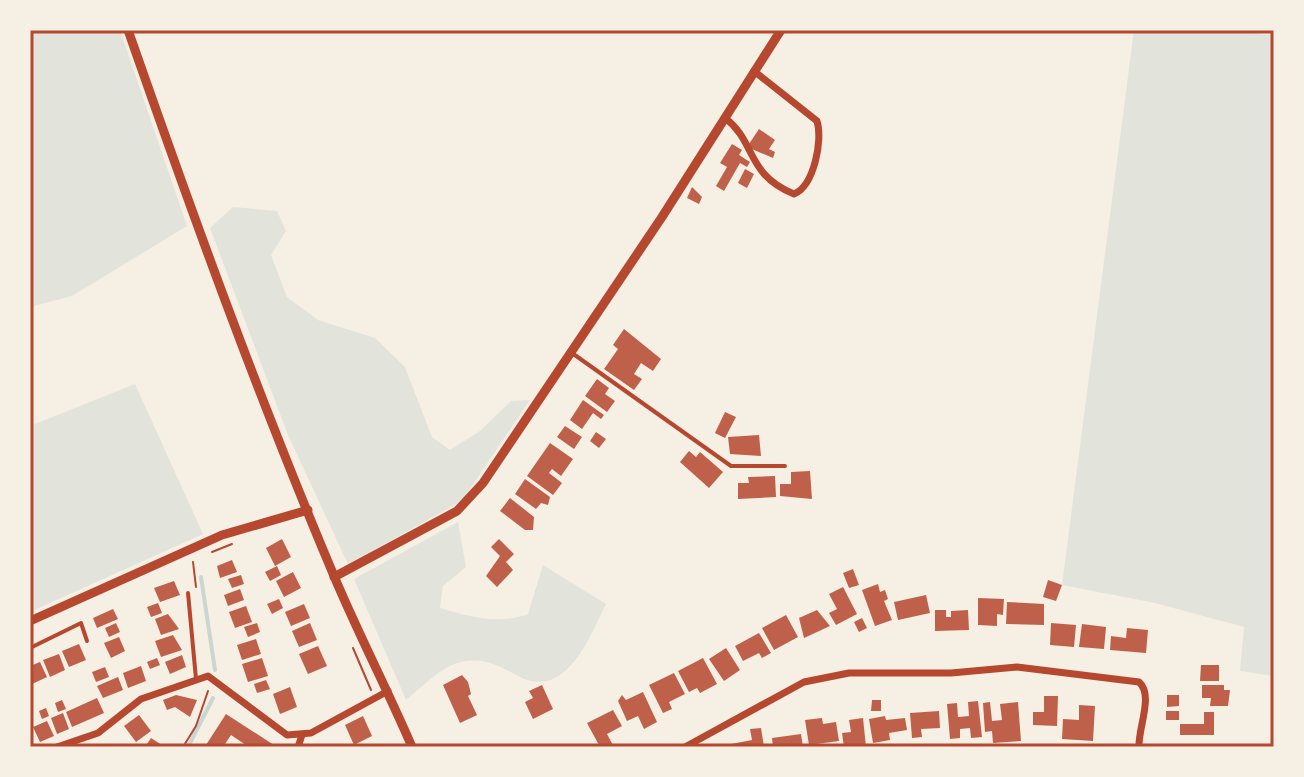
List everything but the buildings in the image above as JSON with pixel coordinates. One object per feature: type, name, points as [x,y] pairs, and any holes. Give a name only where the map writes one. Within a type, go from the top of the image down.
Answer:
[{"type":"street","points":[[128,30],[198,232],[334,577],[412,747]]},
{"type":"street","points":[[334,577],[457,511],[483,483],[781,30]]},
{"type":"street","points":[[725,118],[737,127],[745,147],[767,179],[794,194],[803,190],[819,151],[817,121],[754,71]]},
{"type":"street","points":[[30,621],[222,535],[308,510]]},
{"type":"street","points":[[685,747],[804,682],[849,673],[951,673],[1017,667],[1139,682],[1146,697],[1138,730],[1139,747]]},
{"type":"street","points":[[60,746],[98,733],[141,699],[208,676],[287,735],[302,735],[388,691]]},
{"type":"street","points":[[298,747],[302,735]]},
{"type":"lane","points":[[571,353],[731,466],[785,466]]},
{"type":"lane","points":[[188,593],[196,679]]},
{"type":"lane","points":[[30,648],[81,623],[87,641]]},
{"type":"path","points":[[206,555],[233,544]]},
{"type":"path","points":[[193,561],[196,590]]},
{"type":"path","points":[[351,643],[374,698]]},
{"type":"path","points":[[183,747],[209,696],[208,676]]},
{"type":"shaded area","points":[[30,30],[120,30],[187,226],[72,296],[30,307]]},
{"type":"shaded area","points":[[1134,30],[1233,30],[1274,36],[1274,676],[1240,671],[1244,627],[1155,603],[1062,585]]},
{"type":"shaded area","points":[[233,207],[277,211],[286,231],[271,255],[287,297],[318,320],[375,338],[405,367],[432,437],[450,450],[480,431],[511,401],[530,400],[462,501],[348,564],[288,435],[210,228]]},
{"type":"shaded area","points":[[135,384],[203,534],[30,612],[30,426]]},
{"type":"shaded area","points":[[458,522],[466,567],[443,586],[440,608],[495,619],[528,614],[543,565],[606,604],[574,662],[550,680],[535,682],[491,663],[461,662],[446,668],[406,700],[354,579]]},
{"type":"waterway","points":[[201,577],[215,670]]},
{"type":"waterway","points":[[188,747],[213,698]]}]
